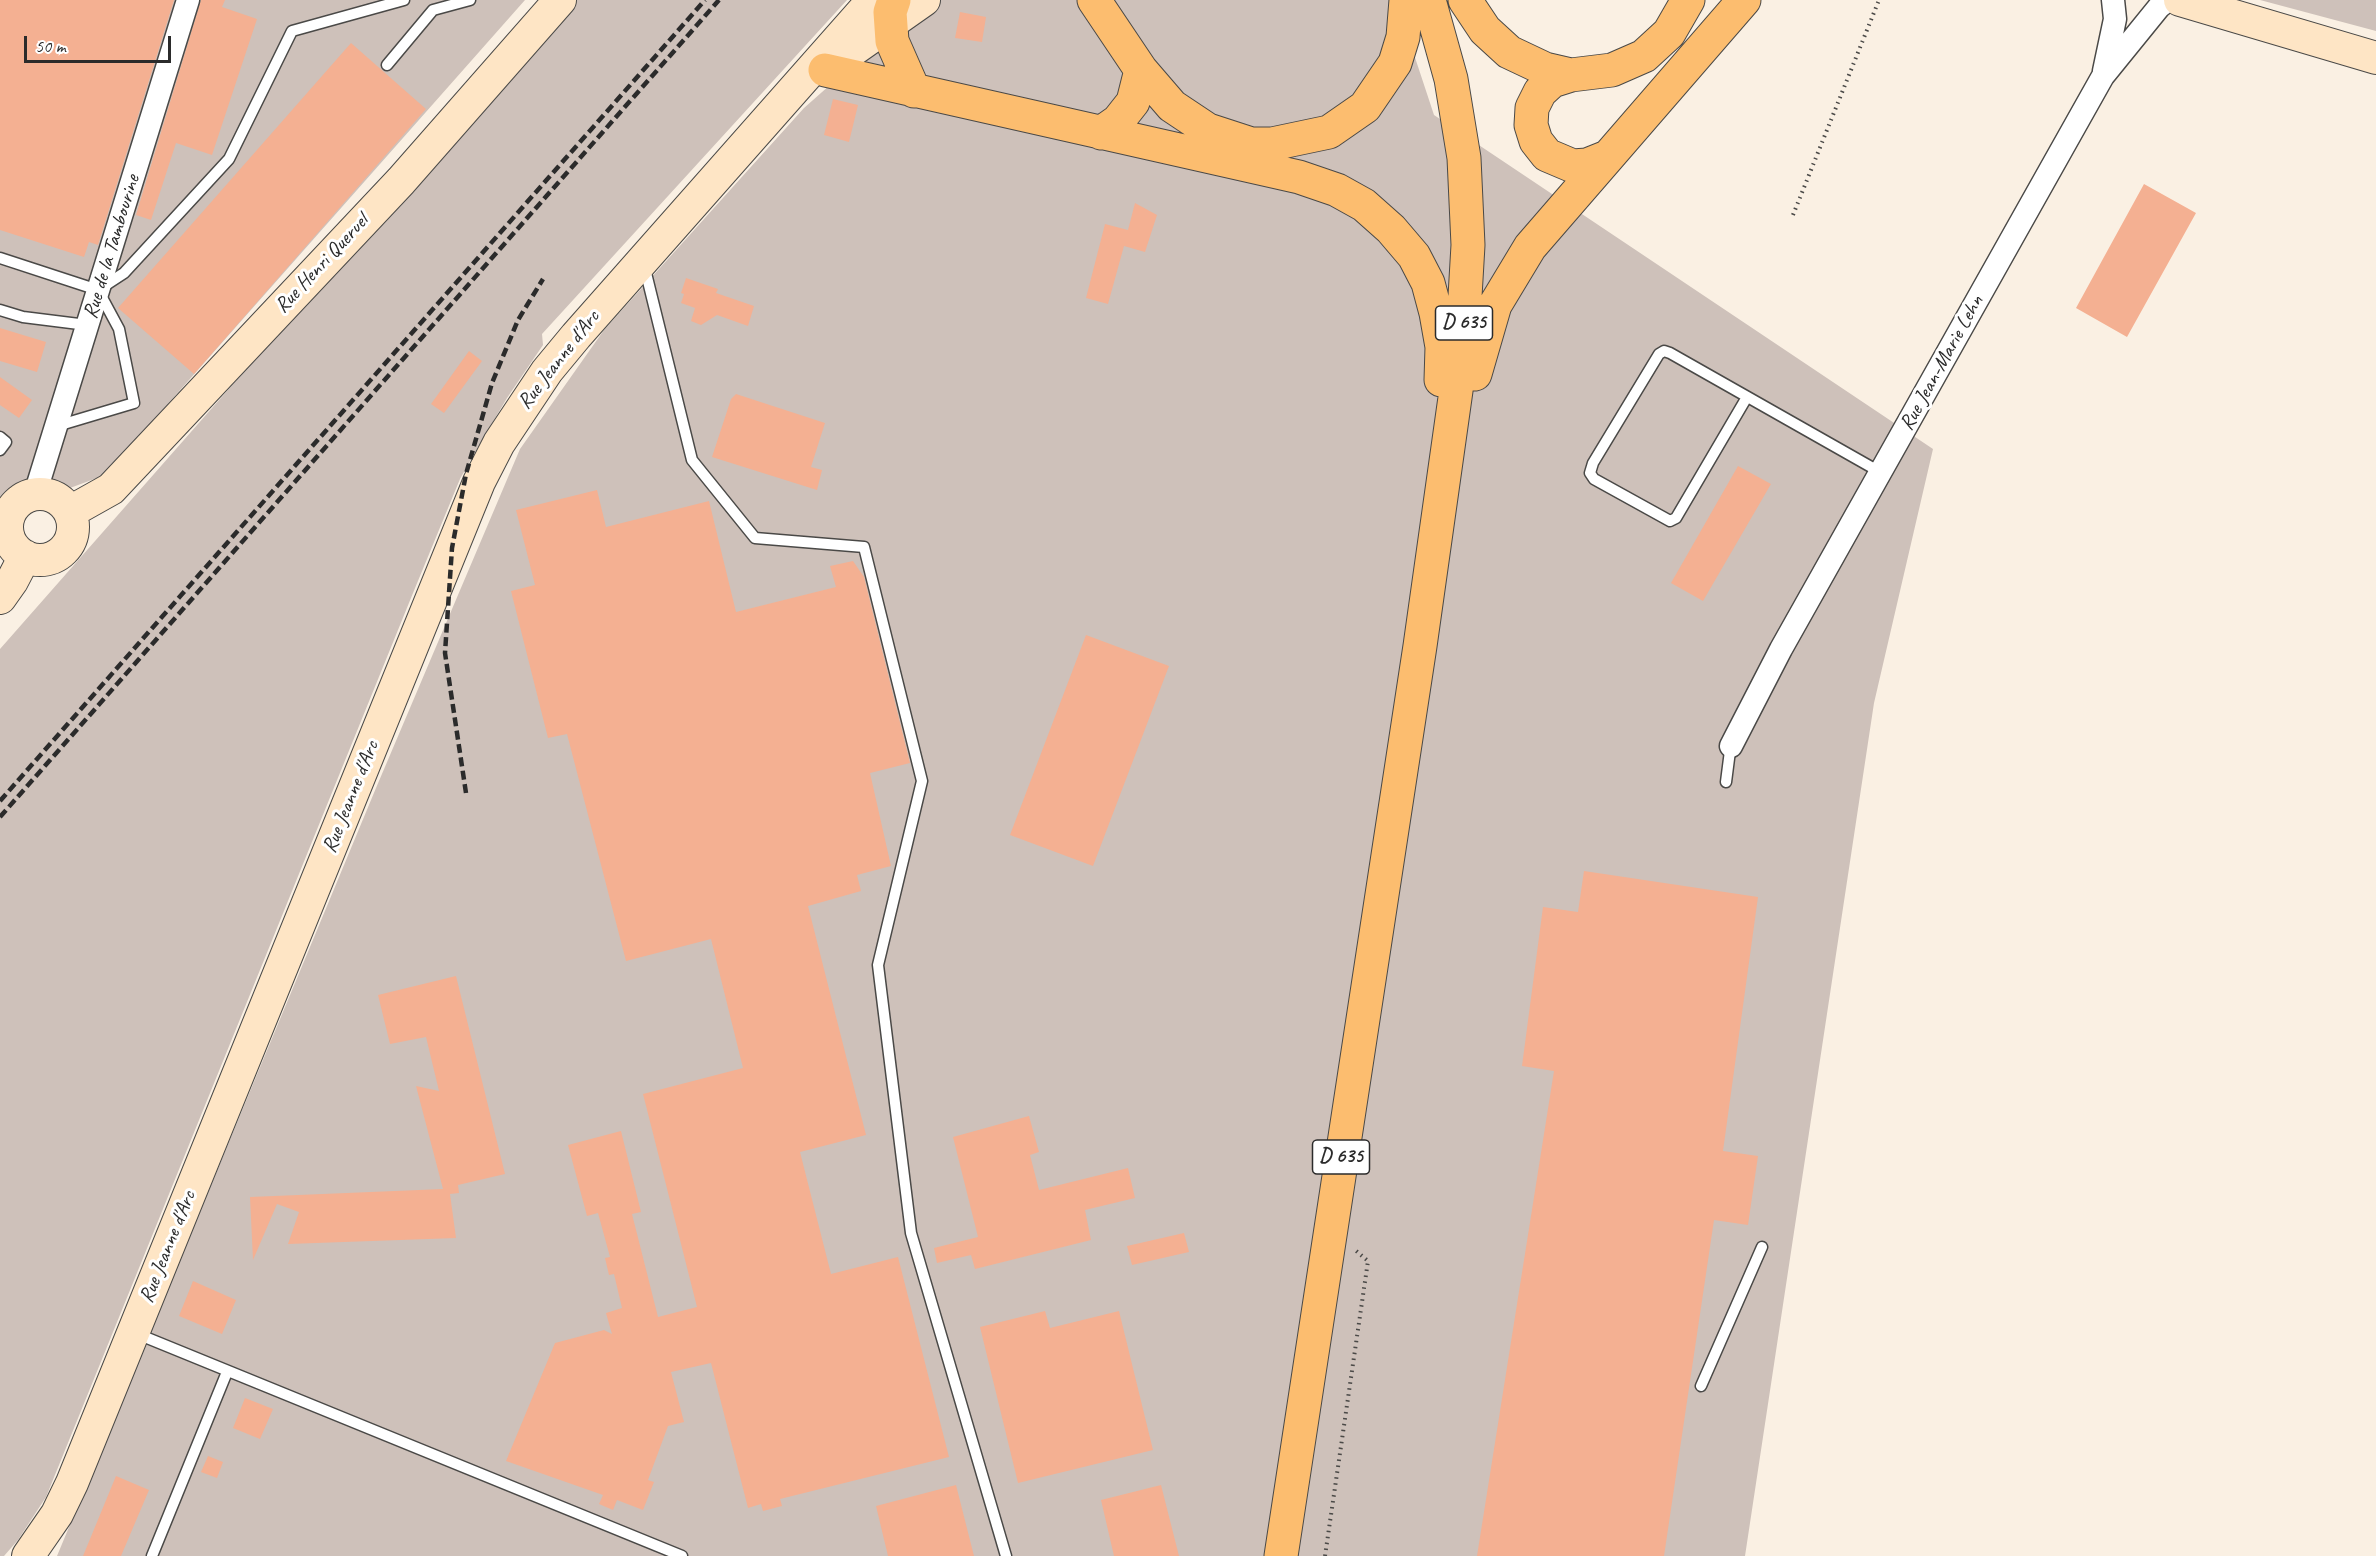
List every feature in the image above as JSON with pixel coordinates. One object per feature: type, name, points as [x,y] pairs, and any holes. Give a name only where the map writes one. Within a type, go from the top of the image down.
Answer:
[{"type":"main road","name":"Rue Henri Queruel","points":[[70,512],[111,489],[401,181],[560,0]]},
{"type":"main road","name":"Rue Jeanne d'Arc","points":[[28,1556],[57,1514],[72,1483],[479,482],[499,443],[547,371],[782,103],[886,8],[924,0]]},
{"type":"main road","points":[[1094,0],[1141,70],[1172,106],[1208,130],[1251,144],[1272,144],[1312,138],[1348,121],[1365,106],[1395,63],[1403,37],[1406,0]]},
{"type":"main road","name":"D 635","points":[[1281,1556],[1420,646],[1462,348],[1468,245],[1464,158],[1451,79],[1429,0]]},
{"type":"main road","points":[[1465,0],[1485,30],[1509,52],[1545,69],[1571,75]]},
{"type":"main road","points":[[1607,156],[1587,165],[1573,166],[1547,155],[1536,141],[1531,125],[1532,108],[1540,92],[1552,81],[1571,75],[1612,70],[1644,56],[1669,33],[1688,0]]},
{"type":"main road","points":[[1420,646],[1475,372],[1495,305],[1530,247],[1744,0]]},
{"type":"main road","points":[[2180,0],[2376,58]]},
{"type":"main road","points":[[886,8],[898,58],[914,90]]},
{"type":"main road","name":"Rue Jeanne d'Arc","points":[[782,103],[825,70],[886,8]]},
{"type":"main road","points":[[825,70],[1299,177],[1337,190],[1364,206],[1391,229],[1414,256],[1428,283],[1442,347],[1442,375],[1403,758]]},
{"type":"main road","points":[[1101,133],[1118,121],[1133,102],[1141,70]]},
{"type":"main road","points":[[0,598],[12,581],[12,549],[8,521],[17,503],[34,494],[56,497],[70,512],[73,533],[63,550],[44,559],[12,549]]},
{"type":"street","name":"Rue de la Tambourine","points":[[34,494],[188,0]]},
{"type":"street","name":"Rue Jean-Marie Lehn","points":[[2103,76],[2115,19],[2113,0]]},
{"type":"street","name":"Rue Jean-Marie Lehn","points":[[1732,742],[1880,472],[2103,76],[2159,7],[2168,0]]},
{"type":"lane","points":[[98,290],[124,273],[229,159],[292,31],[404,0]]},
{"type":"lane","points":[[387,65],[433,10],[470,0]]},
{"type":"lane","points":[[0,258],[98,290],[119,329],[134,404],[56,427]]},
{"type":"lane","points":[[643,259],[692,460],[755,538],[864,548],[922,781],[878,964],[911,1233],[1005,1556]]},
{"type":"lane","points":[[0,310],[23,317],[87,325]]},
{"type":"lane","points":[[1747,397],[1676,518],[1670,521],[1594,478],[1590,473],[1593,463],[1659,354],[1664,351],[1747,397],[1880,472]]},
{"type":"lane","points":[[0,436],[6,442],[0,450]]},
{"type":"lane","points":[[1726,782],[1732,742]]},
{"type":"lane","points":[[1701,1386],[1762,1247]]},
{"type":"lane","points":[[133,1332],[682,1556]]},
{"type":"lane","points":[[152,1556],[227,1372]]},
{"type":"path","points":[[1793,215],[1879,0]]},
{"type":"path","points":[[1325,1556],[1368,1261],[1330,1228]]},
{"type":"shaded area","points":[[0,0],[525,0],[105,475],[0,514]]},
{"type":"shaded area","points":[[571,0],[847,0],[542,334],[543,345],[507,398],[460,479],[46,1497],[18,1540],[4,1556],[0,1556],[0,649]]},
{"type":"shaded area","points":[[926,0],[1396,0],[1434,115],[1933,449],[1874,703],[1745,1556],[57,1556],[376,788],[520,449],[604,330],[804,108]]},
{"type":"shaded area","points":[[2260,0],[2376,0],[2376,31]]},
{"type":"building","points":[[0,0],[174,0],[98,245],[89,242],[84,257],[0,230]]},
{"type":"building","points":[[201,0],[225,0],[222,7],[257,19],[212,155],[176,143],[151,220],[136,215]]},
{"type":"building","points":[[960,12],[986,17],[982,42],[955,38]]},
{"type":"building","points":[[351,43],[426,109],[194,374],[118,308]]},
{"type":"building","points":[[833,99],[858,105],[849,142],[824,135]]},
{"type":"building","points":[[2144,184],[2196,213],[2127,337],[2076,308]]},
{"type":"building","points":[[1135,203],[1157,215],[1145,252],[1124,246],[1108,304],[1086,298],[1105,224],[1128,230]]},
{"type":"building","points":[[686,278],[718,289],[716,293],[754,306],[748,326],[717,315],[701,325],[691,321],[695,308],[681,303],[684,294],[681,293]]},
{"type":"building","points":[[0,328],[46,342],[37,372],[0,361]]},
{"type":"building","points":[[469,351],[482,361],[444,413],[431,404]]},
{"type":"building","points":[[0,377],[32,400],[19,418],[0,405]]},
{"type":"building","points":[[736,394],[825,423],[811,467],[822,470],[817,490],[712,457],[731,399]]},
{"type":"building","points":[[1738,466],[1771,484],[1703,601],[1671,583]]},
{"type":"building","points":[[597,490],[606,527],[709,501],[736,612],[836,587],[830,566],[853,561],[864,577],[910,763],[870,773],[891,866],[857,875],[861,891],[808,906],[866,1135],[800,1152],[831,1274],[898,1257],[949,1457],[780,1499],[782,1506],[763,1511],[761,1504],[748,1508],[711,1363],[671,1372],[684,1422],[668,1426],[648,1480],[654,1482],[643,1510],[617,1500],[613,1510],[599,1504],[603,1495],[506,1461],[555,1343],[604,1330],[612,1334],[606,1313],[622,1308],[614,1274],[609,1275],[605,1258],[610,1257],[598,1213],[587,1216],[568,1145],[621,1131],[641,1212],[632,1214],[658,1317],[697,1307],[643,1094],[743,1068],[711,939],[626,961],[567,734],[548,738],[511,591],[535,585],[516,510]]},
{"type":"building","points":[[1086,635],[1169,666],[1093,866],[1010,835]]},
{"type":"building","points":[[1584,871],[1758,897],[1723,1151],[1758,1156],[1748,1225],[1714,1220],[1664,1556],[1477,1556],[1554,1071],[1522,1066],[1543,907],[1578,912]]},
{"type":"building","points":[[456,976],[505,1174],[458,1185],[459,1193],[450,1194],[456,1238],[288,1244],[299,1212],[277,1204],[253,1260],[250,1197],[443,1189],[416,1086],[439,1091],[426,1037],[390,1044],[378,995]]},
{"type":"building","points":[[1029,1116],[1039,1152],[1030,1155],[1039,1190],[1128,1168],[1135,1198],[1085,1210],[1091,1240],[975,1269],[971,1255],[937,1263],[934,1248],[978,1237],[953,1137]]},
{"type":"building","points":[[1184,1233],[1189,1252],[1132,1265],[1127,1246]]},
{"type":"building","points":[[193,1281],[236,1300],[222,1334],[179,1316]]},
{"type":"building","points":[[1045,1311],[1050,1328],[1119,1311],[1153,1450],[1018,1483],[980,1327]]},
{"type":"building","points":[[245,1398],[273,1409],[260,1439],[233,1428]]},
{"type":"building","points":[[208,1456],[223,1462],[217,1478],[201,1472]]},
{"type":"building","points":[[116,1476],[149,1490],[121,1556],[83,1556]]},
{"type":"building","points":[[956,1485],[974,1556],[888,1556],[876,1506]]},
{"type":"building","points":[[1161,1485],[1179,1556],[1114,1556],[1101,1500]]},
{"type":"railway","points":[[0,801],[705,0]]},
{"type":"railway","points":[[0,817],[719,0]]},
{"type":"railway","points":[[466,793],[445,653],[452,548],[466,474],[492,383],[518,320],[543,279]]}]
